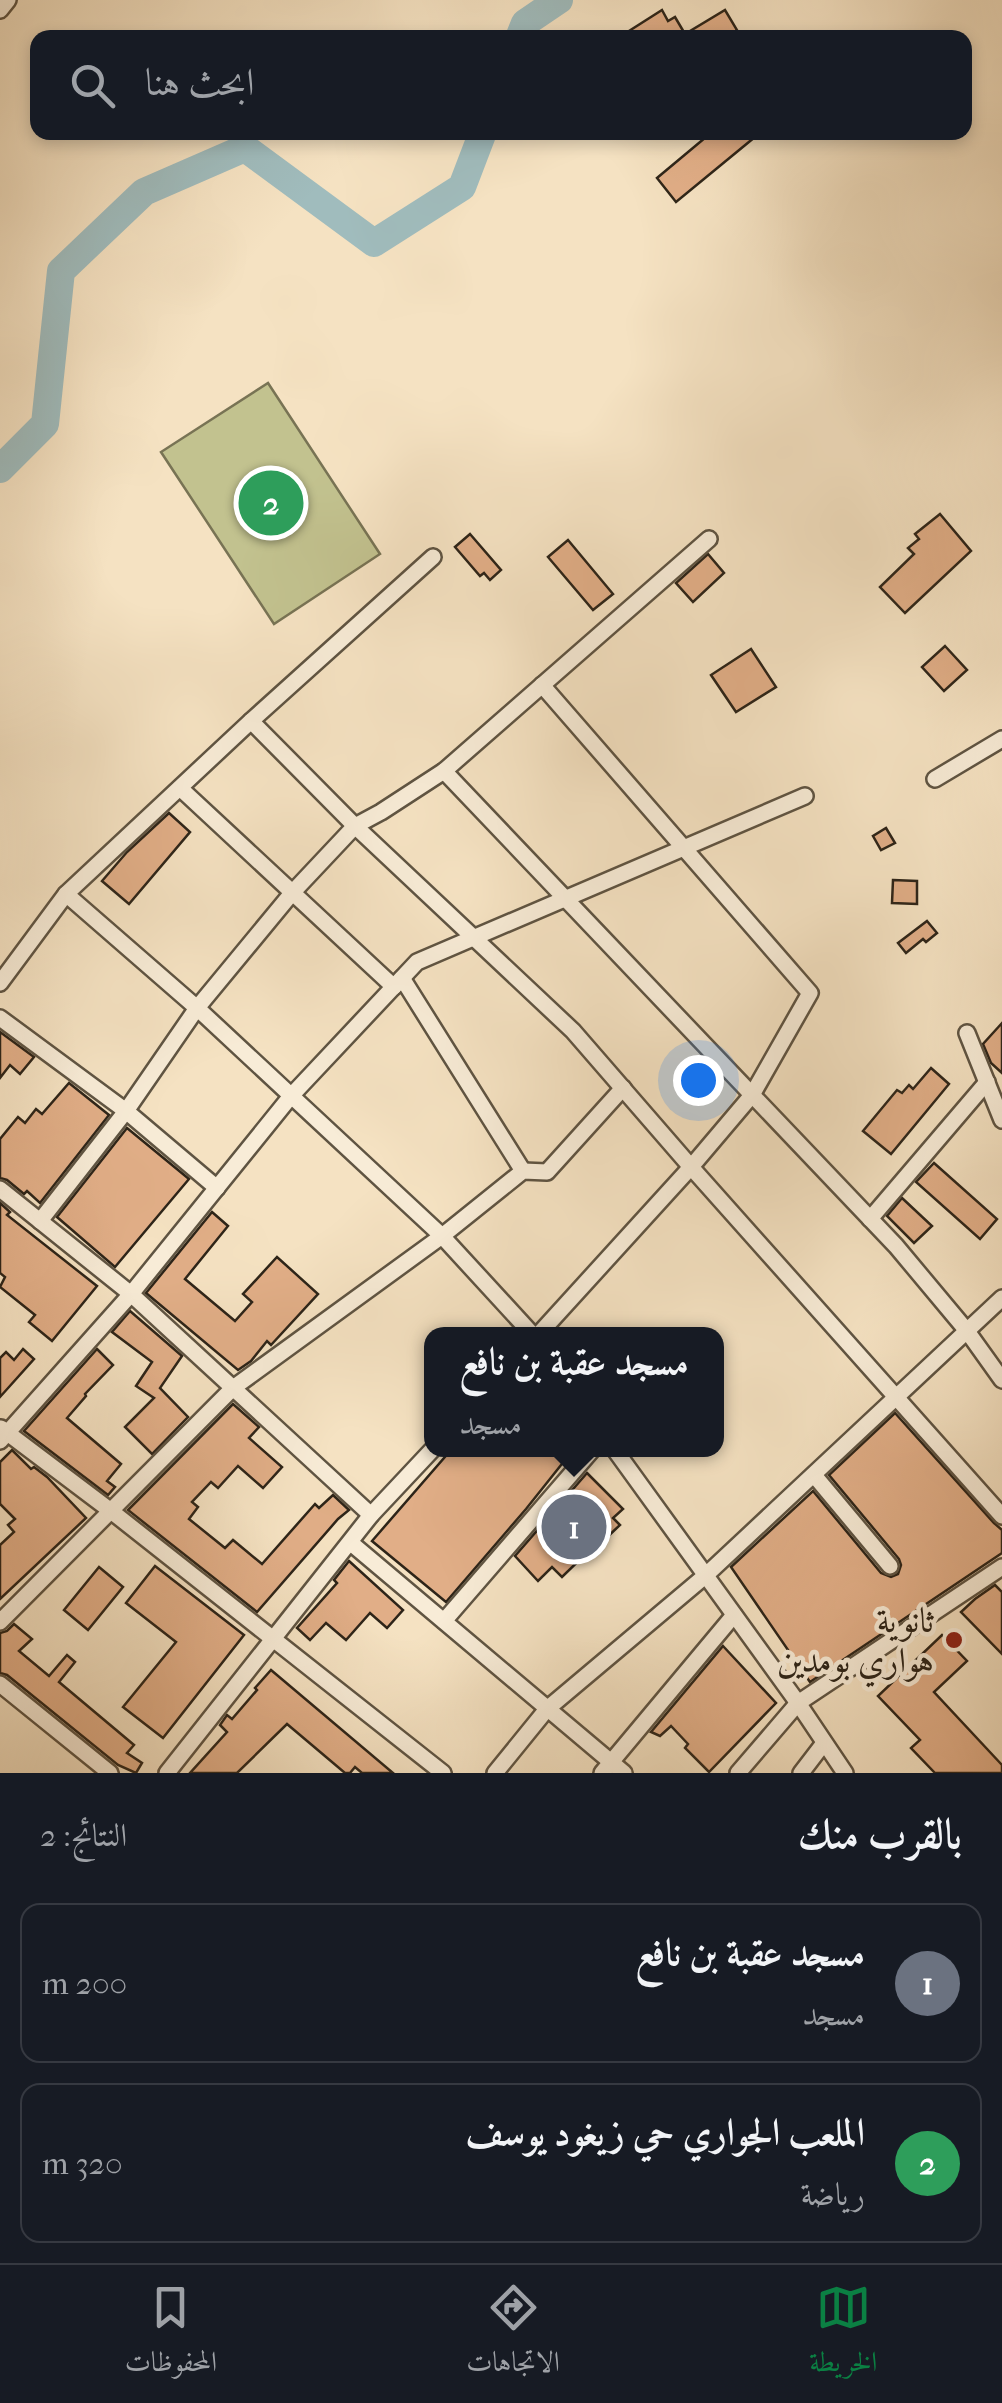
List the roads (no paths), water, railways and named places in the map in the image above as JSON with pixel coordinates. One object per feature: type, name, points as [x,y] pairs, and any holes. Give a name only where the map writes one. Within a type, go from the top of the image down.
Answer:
[{"type":"street","points":[[0,10],[8,0]]},
{"type":"street","points":[[40,1221],[126,1111],[197,1008],[292,893],[354,826],[444,770],[709,540]]},
{"type":"street","points":[[0,983],[66,894],[251,721],[434,558]]},
{"type":"street","points":[[542,685],[810,993],[752,1095],[691,1167],[542,1327]]},
{"type":"street","points":[[251,721],[354,826],[573,1031],[1002,1516]]},
{"type":"street","points":[[934,778],[1002,739]]},
{"type":"street","points":[[444,770],[896,1246],[1002,1380]]},
{"type":"street","points":[[180,788],[292,893],[398,983],[523,1170]]},
{"type":"street","points":[[443,1773],[111,1511],[2,1434],[132,1294],[292,1096],[417,962],[805,796]]},
{"type":"street","points":[[66,894],[197,1008],[442,1236],[528,1327]]},
{"type":"street","points":[[0,1018],[126,1111],[217,1188]]},
{"type":"street","points":[[967,1032],[1002,1120]]},
{"type":"street","points":[[870,1218],[987,1082]]},
{"type":"street","points":[[0,1622],[233,1388],[442,1236],[523,1170],[547,1172],[623,1088]]},
{"type":"street","points":[[0,1188],[132,1294],[371,1515]]},
{"type":"street","points":[[495,1773],[547,1708],[705,1576],[1002,1298]]},
{"type":"street","points":[[167,1773],[371,1515],[425,1457]]},
{"type":"street","points":[[444,1621],[586,1457]]},
{"type":"street","points":[[620,1457],[845,1773]]},
{"type":"street","points":[[814,1475],[890,1566]]},
{"type":"street","points":[[351,1543],[547,1708],[606,1767],[624,1773]]},
{"type":"street","points":[[738,1773],[798,1703],[1002,1567]]},
{"type":"street","points":[[606,1767],[734,1614]]},
{"type":"street","points":[[0,1684],[110,1773]]},
{"type":"street","points":[[801,1773],[824,1743]]},
{"type":"waterway","points":[[522,30],[525,23],[559,0]]},
{"type":"waterway","points":[[0,469],[45,424],[61,271],[144,192],[245,148],[374,243],[462,187],[480,140]]},
{"type":"place","name":"الملعب الجواري حي زيغود يوسف","points":[[271,503]]},
{"type":"place","name":"مسجد عقبة بن نافع","points":[[574,1527]]},
{"type":"place","name":"ثانوية هواري بومدين","points":[[954,1640]]}]
